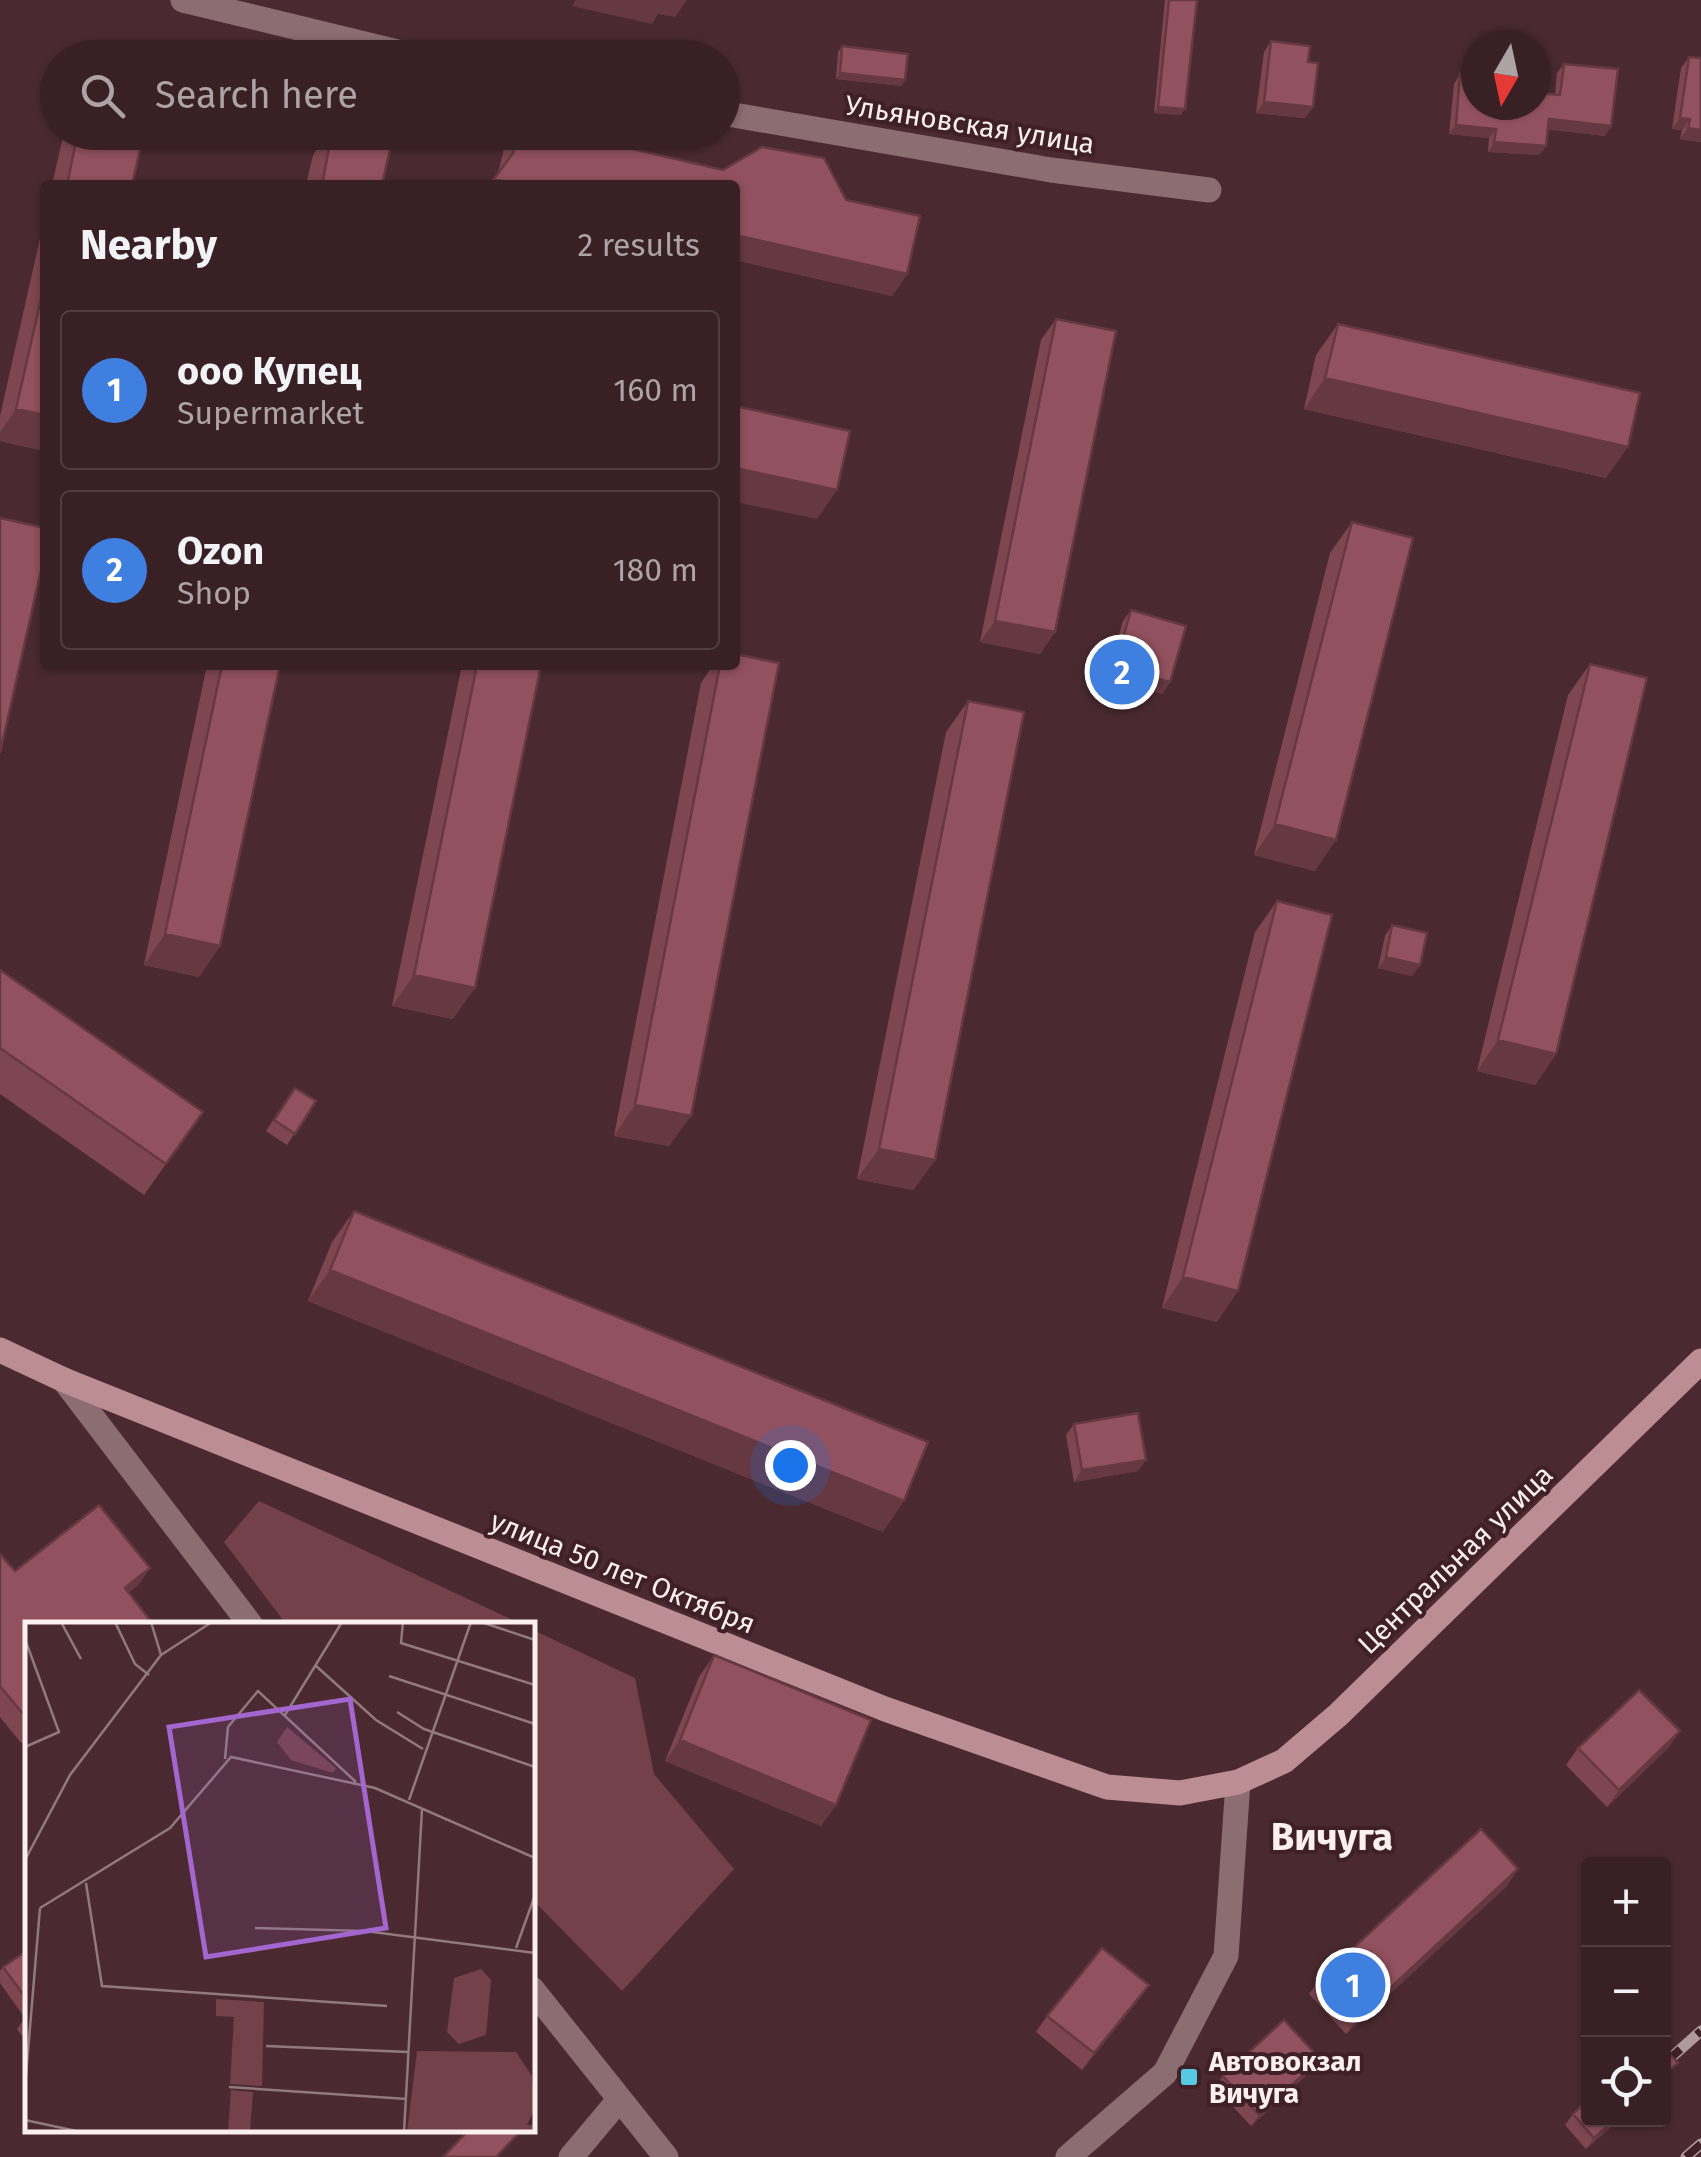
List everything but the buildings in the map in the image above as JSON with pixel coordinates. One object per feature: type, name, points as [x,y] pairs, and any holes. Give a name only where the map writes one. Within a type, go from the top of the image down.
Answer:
[{"type":"main road","name":"улица 50 лет Октября","points":[[0,1350],[64,1380],[885,1709],[1107,1787],[1180,1793],[1238,1782]]},
{"type":"main road","name":"Центральная улица","points":[[1238,1782],[1284,1761],[1338,1715],[1701,1361]]},
{"type":"street","points":[[183,0],[348,40]]},
{"type":"street","name":"Ульяновская улица","points":[[740,116],[1051,170],[1209,190]]},
{"type":"street","points":[[64,1380],[248,1622]]},
{"type":"street","points":[[1068,2157],[1164,2073],[1226,1956],[1238,1782]]},
{"type":"street","points":[[535,1993],[666,2157]]},
{"type":"street","points":[[571,2157],[619,2100]]},
{"type":"shaded area","points":[[259,1501],[517,1622],[284,1622],[224,1542]]},
{"type":"shaded area","points":[[535,1631],[635,1678],[654,1774],[734,1869],[622,1991],[535,1902]]},
{"type":"railway","points":[[1671,2058],[1701,2031]]},
{"type":"railway","points":[[1686,2157],[1701,2144]]},
{"type":"place","name":"Ozon","points":[[1122,672]]},
{"type":"place","name":"ооо Купец","points":[[1353,1985]]},
{"type":"place","name":"Автовокзал Вичуга","points":[[1189,2077]]},
{"type":"district","name":"Вичуга","points":[[1332,1837]]}]
